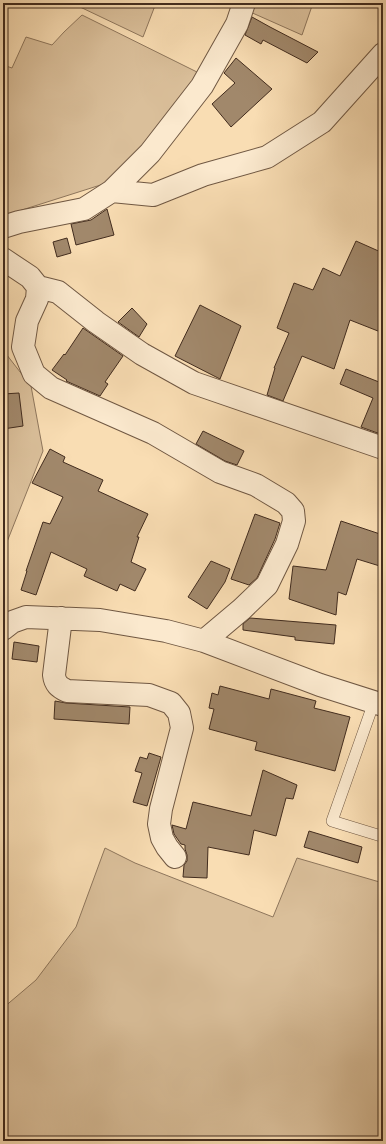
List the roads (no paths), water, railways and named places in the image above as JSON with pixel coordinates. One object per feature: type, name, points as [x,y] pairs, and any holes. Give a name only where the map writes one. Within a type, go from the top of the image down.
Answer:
[{"type":"street","points":[[3,227],[18,222],[84,209],[112,191],[150,153],[202,86],[237,24],[244,3]]},
{"type":"street","points":[[112,191],[153,195],[203,175],[267,157],[322,122],[383,54]]},
{"type":"street","points":[[3,259],[30,277],[38,287],[58,292],[96,322],[142,354],[194,383],[383,448]]},
{"type":"street","points":[[38,287],[38,299],[27,320],[23,347],[34,374],[51,388],[154,433],[220,472],[256,485],[286,503],[293,511],[294,521],[287,544],[267,585],[204,642]]},
{"type":"street","points":[[3,629],[12,622],[26,616],[100,620],[166,631],[204,642],[320,685],[379,703]]},
{"type":"street","points":[[61,618],[54,674],[55,682],[60,687],[67,691],[149,695],[171,703],[179,713],[182,728],[161,809],[159,824],[162,838],[175,857]]},
{"type":"lane","points":[[379,703],[332,821],[381,836]]}]
